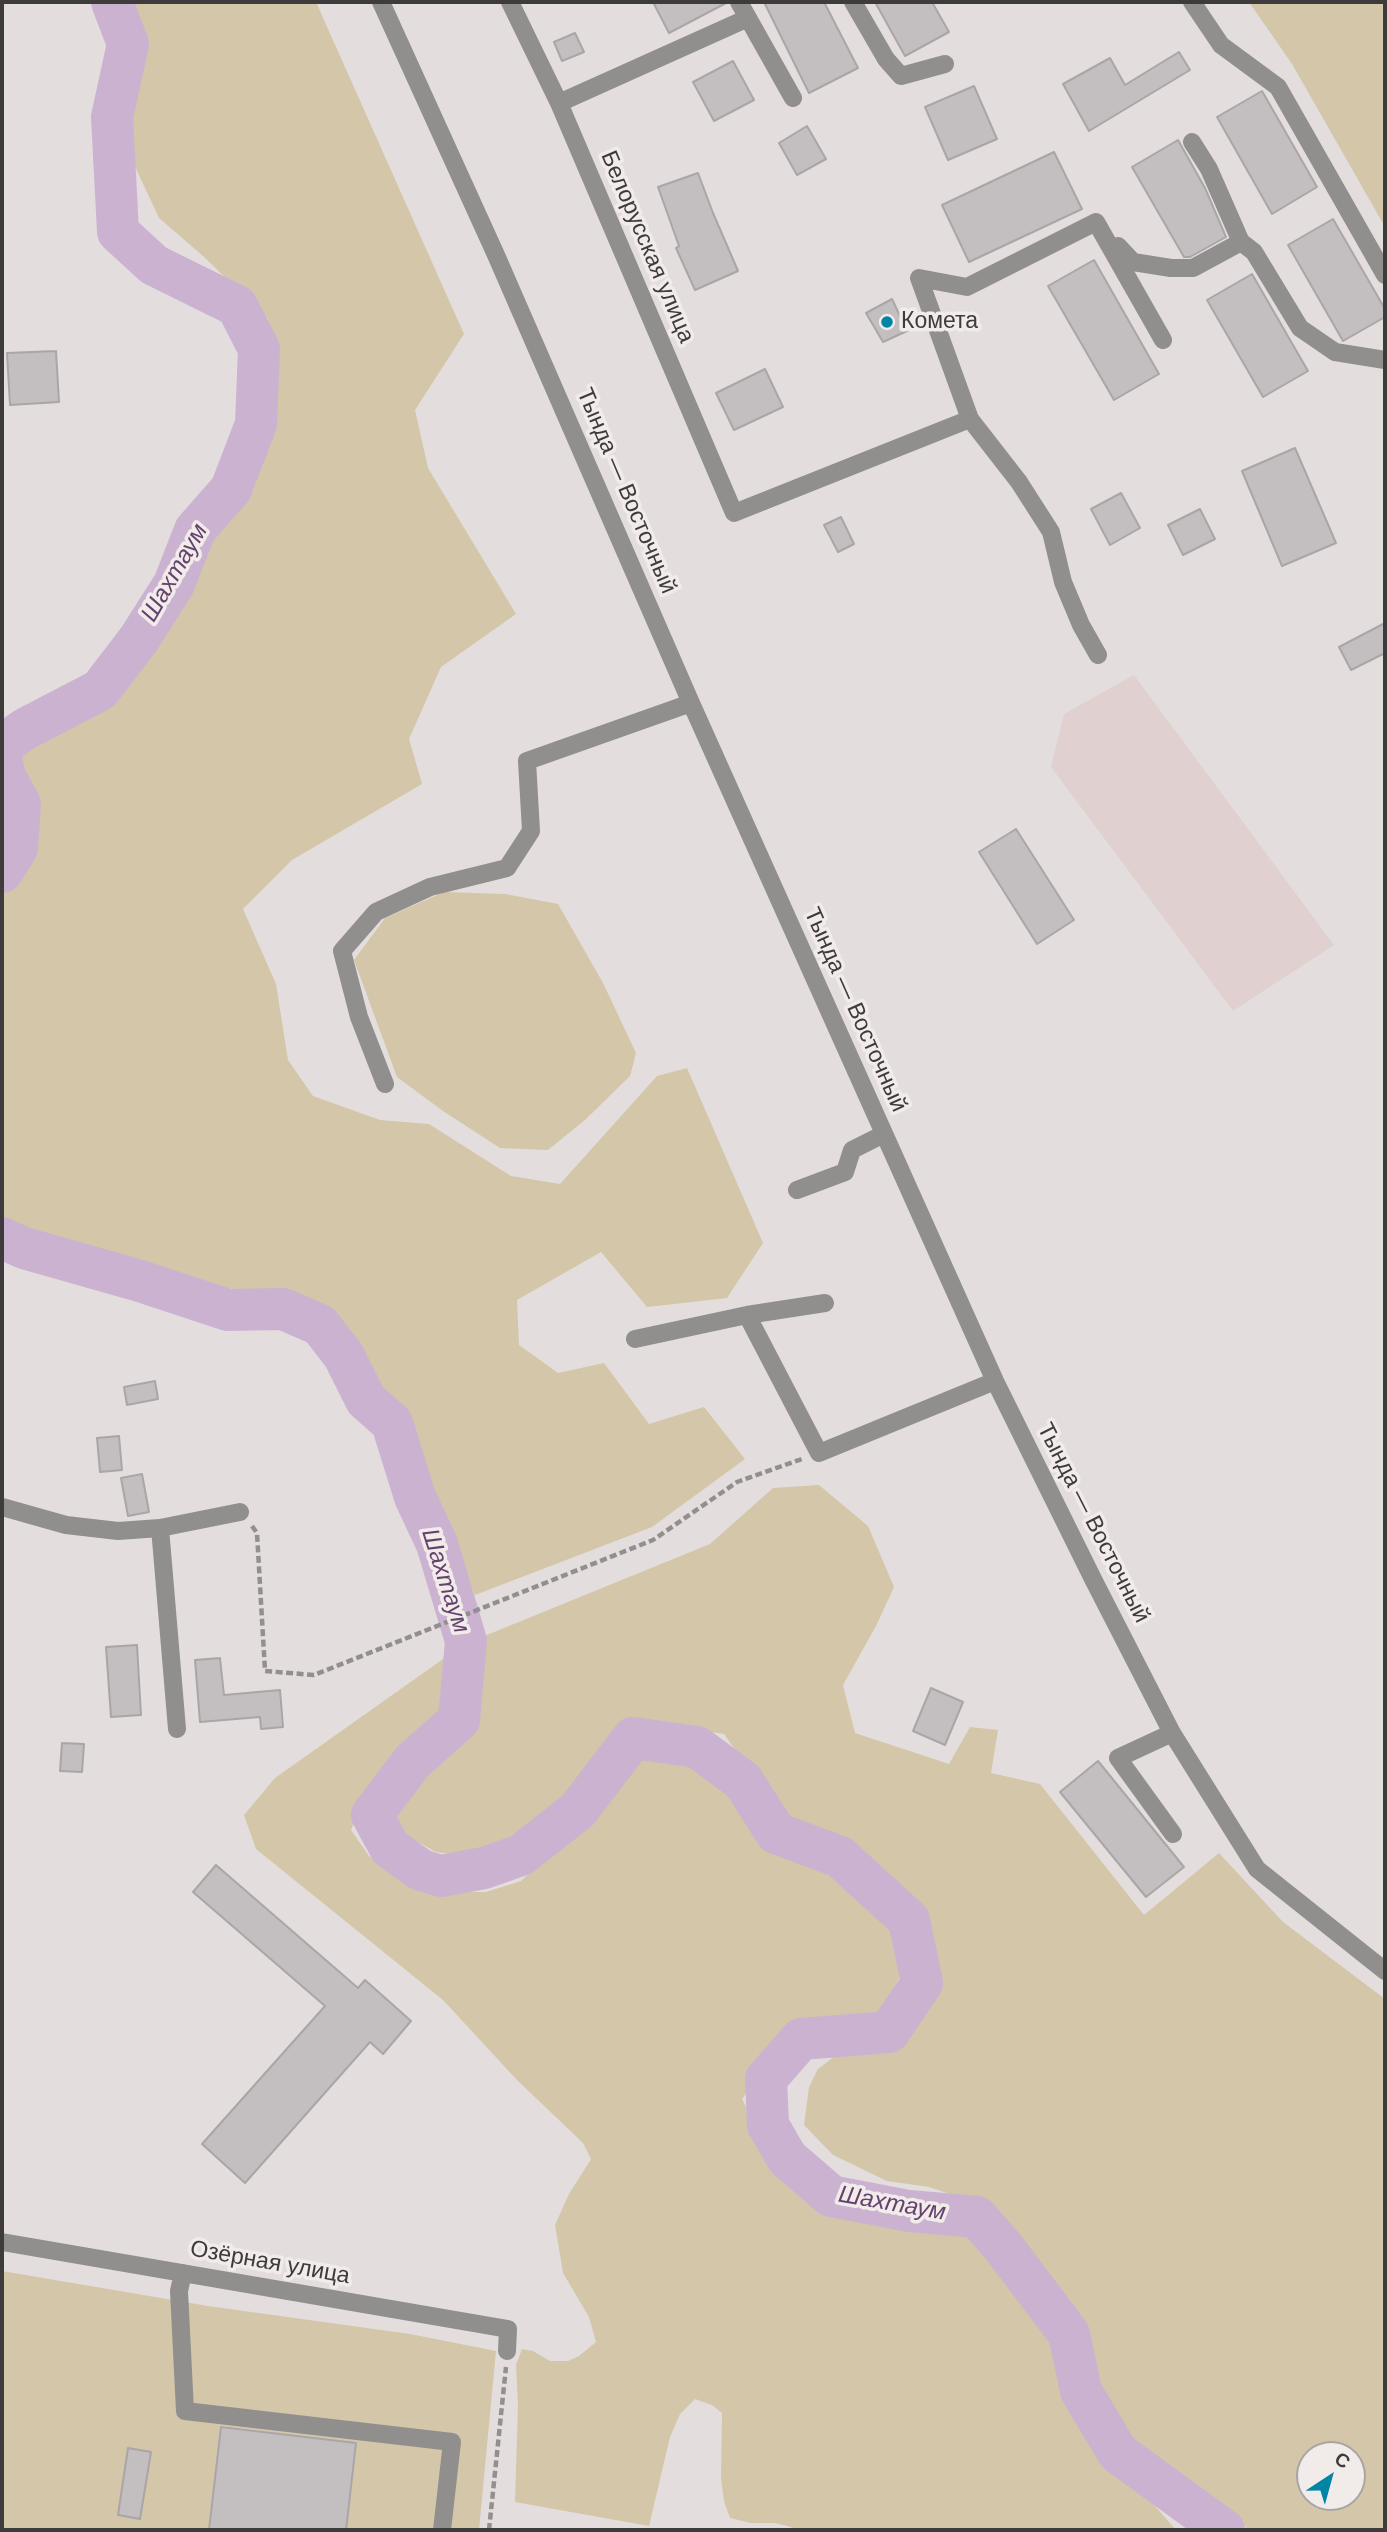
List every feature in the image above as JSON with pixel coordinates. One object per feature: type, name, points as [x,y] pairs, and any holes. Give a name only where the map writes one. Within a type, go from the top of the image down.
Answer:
[{"type":"street","name":"Тында — Восточный","points":[[381,2],[496,255],[691,703],[995,1381],[1093,1578],[1172,1732],[1257,1869],[1385,1970]]},
{"type":"street","name":"Белорусская улица","points":[[510,2],[559,103],[734,513],[970,419]]},
{"type":"street","points":[[739,2],[793,98]]},
{"type":"street","points":[[853,2],[886,59],[901,76],[945,64]]},
{"type":"street","points":[[1192,2],[1221,45],[1278,86],[1385,275]]},
{"type":"street","points":[[559,103],[748,18]]},
{"type":"street","points":[[1192,142],[1209,169],[1241,242],[1254,252],[1300,328],[1335,352],[1385,360]]},
{"type":"street","points":[[1096,222],[1133,262],[1171,268],[1193,268],[1241,242]]},
{"type":"street","points":[[1096,222],[1163,340]]},
{"type":"street","points":[[1096,222],[967,287],[919,278],[970,419],[1019,482],[1051,532],[1063,582],[1081,625],[1098,655]]},
{"type":"street","points":[[385,1084],[359,1017],[342,951],[376,912],[429,887],[507,868],[531,831],[527,761],[691,703]]},
{"type":"street","points":[[797,1190],[845,1171],[852,1150],[884,1134]]},
{"type":"street","points":[[635,1339],[747,1315],[825,1303]]},
{"type":"street","points":[[747,1315],[819,1453],[995,1381]]},
{"type":"street","points":[[2,1507],[66,1525],[118,1531],[160,1528],[240,1512]]},
{"type":"street","points":[[160,1528],[177,1729]]},
{"type":"street","points":[[1172,1732],[1118,1758],[1173,1834]]},
{"type":"street","name":"Озёрная улица","points":[[2,2242],[508,2329],[507,2351]]},
{"type":"street","points":[[183,2273],[179,2291],[185,2411],[452,2442],[442,2530]]},
{"type":"path","points":[[240,1512],[257,1533],[265,1671],[314,1675],[653,1539],[737,1482],[819,1453]]},
{"type":"path","points":[[489,2530],[507,2351]]},
{"type":"shaded area","points":[[130,2],[316,2],[464,334],[415,410],[428,468],[516,614],[441,667],[409,739],[422,784],[292,860],[243,909],[276,984],[288,1060],[313,1096],[380,1120],[429,1124],[511,1176],[560,1184],[657,1076],[687,1068],[763,1243],[727,1298],[647,1307],[601,1252],[517,1300],[519,1345],[558,1373],[604,1363],[649,1424],[704,1407],[745,1459],[652,1527],[475,1595],[440,1518],[423,1459],[402,1412],[322,1314],[282,1296],[199,1284],[2,1219],[2,897],[26,858],[34,795],[17,754],[121,689],[195,585],[209,538],[252,479],[270,396],[268,319],[159,218],[131,158],[124,107],[142,56]]},
{"type":"shaded area","points":[[1249,2],[1385,2],[1385,227],[1292,64]]},
{"type":"shaded area","points":[[1134,675],[1334,945],[1233,1011],[1051,767],[1064,714]]},
{"type":"shaded area","points":[[444,892],[505,894],[558,904],[603,983],[636,1053],[630,1076],[585,1120],[548,1150],[500,1148],[397,1077],[354,960],[385,918]]},
{"type":"shaded area","points":[[819,1485],[868,1526],[894,1587],[843,1685],[855,1733],[949,1764],[970,1727],[998,1730],[991,1773],[1040,1784],[1144,1915],[1219,1853],[1283,1922],[1385,1999],[1385,2530],[1248,2530],[1236,2517],[1200,2502],[1140,2457],[1119,2427],[1094,2379],[1081,2331],[1034,2264],[983,2205],[929,2187],[887,2181],[833,2155],[804,2125],[809,2087],[818,2069],[844,2049],[877,2050],[905,2033],[917,2013],[932,1972],[925,1932],[896,1889],[847,1848],[808,1829],[777,1809],[724,1734],[664,1725],[634,1728],[589,1773],[511,1842],[475,1857],[436,1852],[409,1837],[395,1823],[401,1797],[414,1772],[471,1721],[482,1637],[710,1544],[773,1488]]},
{"type":"shaded area","points":[[453,1652],[442,1722],[393,1764],[363,1801],[351,1830],[369,1856],[433,1892],[486,1892],[521,1881],[602,1796],[627,1761],[660,1752],[701,1763],[734,1784],[745,1813],[771,1839],[836,1866],[878,1903],[903,1934],[899,1978],[883,2009],[859,2024],[811,2024],[783,2042],[742,2099],[783,2177],[806,2199],[840,2209],[931,2220],[981,2243],[1059,2333],[1069,2386],[1099,2442],[1176,2530],[794,2530],[775,2523],[751,2523],[730,2518],[724,2501],[721,2478],[722,2413],[712,2405],[695,2399],[680,2414],[670,2437],[649,2526],[515,2502],[518,2404],[516,2365],[522,2349],[533,2351],[550,2361],[568,2361],[596,2342],[589,2317],[563,2273],[555,2225],[569,2194],[591,2159],[583,2143],[517,2080],[443,2000],[256,1849],[244,1815],[275,1778]]},
{"type":"shaded area","points":[[2,2271],[208,2306],[410,2334],[496,2351],[479,2530],[346,2530],[356,2443],[222,2426],[209,2530],[2,2530]]},
{"type":"building","points":[[653,2],[728,2],[669,33]]},
{"type":"building","points":[[764,2],[824,2],[858,68],[809,93]]},
{"type":"building","points":[[875,2],[932,2],[949,32],[905,56]]},
{"type":"building","points":[[575,33],[584,52],[562,61],[554,42]]},
{"type":"building","points":[[1179,52],[1190,70],[1089,131],[1063,84],[1110,58],[1125,85]]},
{"type":"building","points":[[733,61],[754,100],[714,121],[693,82]]},
{"type":"building","points":[[974,86],[997,139],[948,160],[925,107]]},
{"type":"building","points":[[1262,91],[1317,187],[1272,214],[1217,117]]},
{"type":"building","points":[[807,126],[826,159],[797,175],[779,143]]},
{"type":"building","points":[[1178,140],[1205,188],[1226,237],[1190,257],[1184,257],[1132,167]]},
{"type":"building","points":[[1054,152],[1082,209],[969,262],[942,205]]},
{"type":"building","points":[[698,173],[738,271],[695,290],[676,248],[679,246],[658,187]]},
{"type":"building","points":[[1333,219],[1385,309],[1385,317],[1343,341],[1288,245]]},
{"type":"building","points":[[1094,260],[1159,374],[1114,400],[1048,286]]},
{"type":"building","points":[[1252,274],[1308,371],[1263,397],[1207,300]]},
{"type":"building","name":"Комета","points":[[892,299],[907,331],[883,342],[866,313]]},
{"type":"building","points":[[56,351],[59,402],[10,405],[7,353]]},
{"type":"building","points":[[765,369],[783,407],[734,430],[716,393]]},
{"type":"building","points":[[1295,448],[1336,543],[1282,566],[1242,471]]},
{"type":"building","points":[[1121,493],[1140,528],[1110,545],[1091,509]]},
{"type":"building","points":[[1200,509],[1215,539],[1183,555],[1168,525]]},
{"type":"building","points":[[841,517],[854,544],[838,552],[824,525]]},
{"type":"building","points":[[1385,623],[1385,653],[1351,670],[1339,647]]},
{"type":"building","points":[[1016,829],[1074,920],[1037,944],[979,852]]},
{"type":"building","points":[[155,1381],[158,1399],[127,1405],[124,1387]]},
{"type":"building","points":[[119,1436],[122,1470],[100,1472],[97,1438]]},
{"type":"building","points":[[142,1474],[149,1512],[128,1516],[121,1478]]},
{"type":"building","points":[[137,1645],[141,1715],[111,1717],[106,1647]]},
{"type":"building","points":[[220,1658],[224,1695],[280,1690],[283,1727],[261,1729],[260,1717],[200,1722],[195,1660]]},
{"type":"building","points":[[931,1688],[963,1702],[945,1745],[913,1731]]},
{"type":"building","points":[[62,1743],[84,1744],[82,1772],[60,1771]]},
{"type":"building","points":[[1098,1761],[1184,1867],[1146,1897],[1060,1792]]},
{"type":"building","points":[[216,1865],[358,1988],[365,1980],[411,2021],[383,2054],[370,2042],[245,2183],[202,2144],[325,2006],[193,1892]]},
{"type":"building","points":[[221,2427],[356,2443],[346,2530],[209,2530]]},
{"type":"building","points":[[128,2448],[151,2452],[140,2519],[118,2515]]},
{"type":"waterway","name":"Шахтаум","points":[[2,745],[25,729],[100,690],[139,639],[174,584],[195,530],[231,489],[256,424],[259,349],[237,306],[154,265],[118,232],[112,117],[128,44],[112,2]]},
{"type":"waterway","name":"Шахтаум","points":[[2,763],[5,777],[20,804],[17,848],[2,872]]},
{"type":"waterway","name":"Шахтаум","points":[[2,1238],[24,1248],[140,1281],[228,1310],[283,1309],[320,1325],[344,1356],[366,1400],[392,1423],[415,1497],[437,1544],[466,1641],[459,1720],[412,1762],[372,1815],[390,1848],[421,1870],[441,1876],[484,1868],[521,1855],[578,1810],[633,1738],[697,1747],[743,1781],[776,1833],[840,1857],[909,1920],[922,1983],[889,2032],[801,2039],[766,2079],[768,2125],[787,2158],[831,2196],[909,2211],[977,2217],[1069,2334],[1081,2391],[1118,2453],[1224,2530]]},
{"type":"place","name":"Комета","points":[[887,322]]}]
